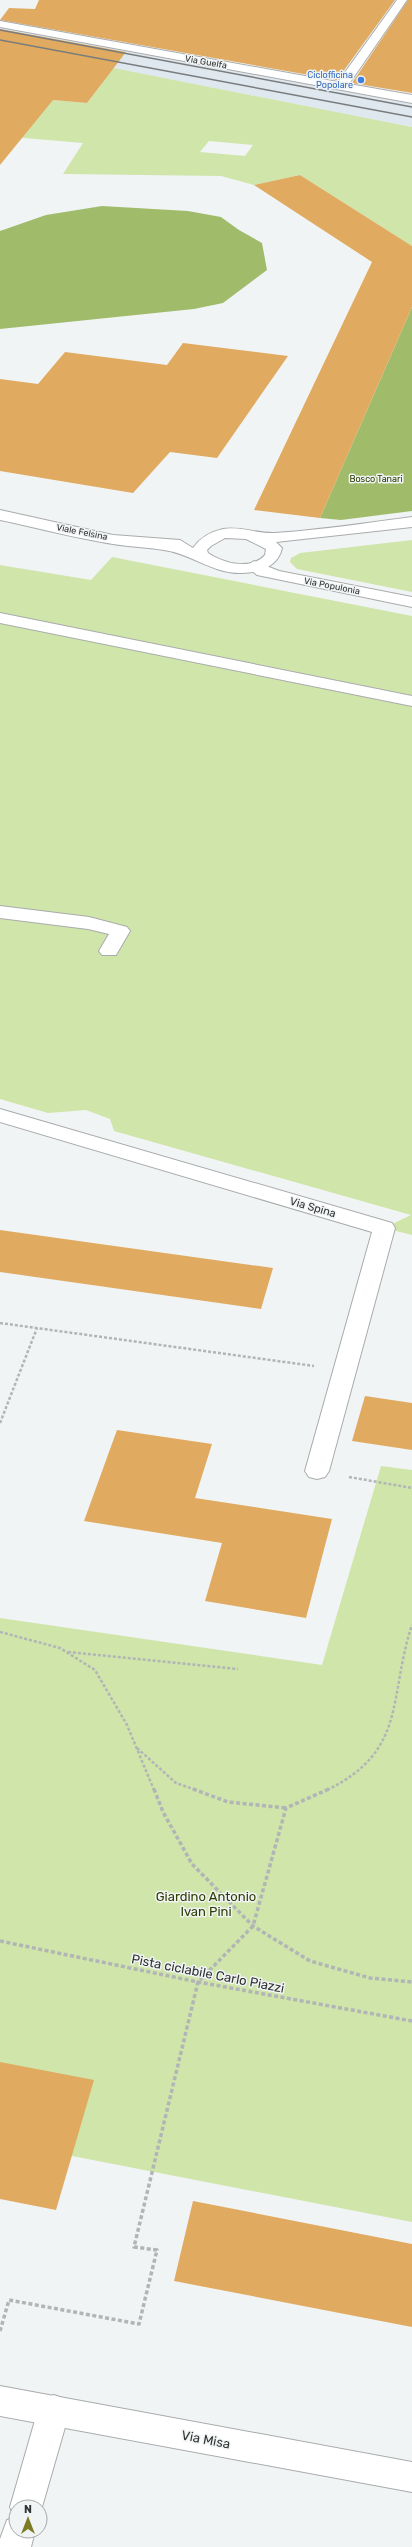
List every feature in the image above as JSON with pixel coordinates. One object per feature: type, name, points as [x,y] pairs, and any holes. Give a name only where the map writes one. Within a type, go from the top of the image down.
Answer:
[{"type":"street","points":[[342,85],[402,0]]},
{"type":"street","name":"Via Guelfa","points":[[0,24],[342,85],[412,99]]},
{"type":"street","name":"Viale Felsina","points":[[0,515],[116,539],[202,550],[217,565],[229,568],[254,566],[271,559],[274,553],[268,543],[302,536],[412,522]]},
{"type":"street","points":[[202,550],[209,539],[229,534],[252,535],[268,543]]},
{"type":"street","name":"Via Populonia","points":[[254,566],[263,572],[279,576],[412,602]]},
{"type":"street","points":[[0,618],[412,701]]},
{"type":"street","points":[[0,912],[89,923],[120,931],[109,951]]},
{"type":"street","name":"Via Spina","points":[[0,1115],[384,1228],[317,1471]]},
{"type":"street","name":"Via Misa","points":[[0,2401],[412,2477]]},
{"type":"street","points":[[28,2499],[54,2410]]},
{"type":"path","points":[[0,1323],[344,1370]]},
{"type":"path","points":[[0,1423],[37,1328]]},
{"type":"path","points":[[317,1471],[412,1488]]},
{"type":"path","points":[[136,1748],[176,1783],[228,1802],[286,1808],[333,1789],[370,1761],[389,1730],[412,1625]]},
{"type":"path","points":[[0,1632],[60,1648],[95,1670],[127,1725],[163,1812],[192,1864],[253,1926],[310,1961],[370,1978],[412,1982]]},
{"type":"path","points":[[67,1652],[238,1669]]},
{"type":"path","points":[[0,2331],[8,2300],[139,2324],[156,2250],[134,2246],[198,1982],[253,1926],[286,1808]]},
{"type":"path","name":"Pista ciclabile Carlo Piazzi","points":[[0,1941],[198,1982],[412,2021]]},
{"type":"shaded area","points":[[0,26],[412,104],[412,127],[0,46]]},
{"type":"green space","points":[[58,57],[412,127],[412,246],[300,175],[254,185],[221,176],[63,174],[83,143],[0,136],[0,126]],"holes":[[[58,78],[103,82],[87,103],[42,99]],[[209,141],[253,145],[245,156],[200,152]]]},
{"type":"green space","points":[[102,206],[188,211],[221,217],[239,230],[262,243],[267,270],[223,303],[194,309],[0,329],[0,231],[46,215]]},
{"type":"green space","name":"Bosco Tanari","points":[[412,307],[412,511],[341,520],[320,518]]},
{"type":"green space","points":[[412,540],[412,592],[297,569],[290,562],[291,558],[300,553]]},
{"type":"green space","points":[[112,557],[412,616],[412,1235],[384,1228],[411,1215],[114,1131],[110,1119],[86,1110],[48,1113],[0,1099],[0,565],[91,580]]},
{"type":"green space","name":"Giardino Antonio Ivan Pini","points":[[381,1466],[412,1470],[412,2222],[0,2142],[0,1618],[322,1665]]},
{"type":"building","points":[[39,0],[395,0],[337,80],[0,20],[9,8],[35,9]]},
{"type":"building","points":[[408,0],[412,0],[412,93],[352,83]]},
{"type":"building","points":[[0,29],[126,52],[87,103],[53,100],[0,165]]},
{"type":"building","points":[[300,175],[412,246],[412,307],[320,518],[254,510],[372,262],[254,185]]},
{"type":"building","points":[[183,343],[288,356],[217,458],[170,452],[133,493],[0,471],[0,379],[38,384],[65,352],[167,365]]},
{"type":"building","points":[[0,1230],[273,1268],[261,1309],[0,1272]]},
{"type":"building","points":[[365,1396],[412,1403],[412,1450],[352,1441]]},
{"type":"building","points":[[117,1430],[212,1444],[195,1498],[332,1519],[306,1618],[205,1601],[222,1543],[84,1521]]},
{"type":"building","points":[[0,2062],[94,2080],[56,2210],[0,2199]]},
{"type":"building","points":[[193,2201],[412,2244],[412,2327],[174,2281]]},
{"type":"railway","points":[[0,30],[412,107]]},
{"type":"railway","points":[[0,40],[412,117]]},
{"type":"place","name":"Ciclofficina Popolare","points":[[361,80]]}]
